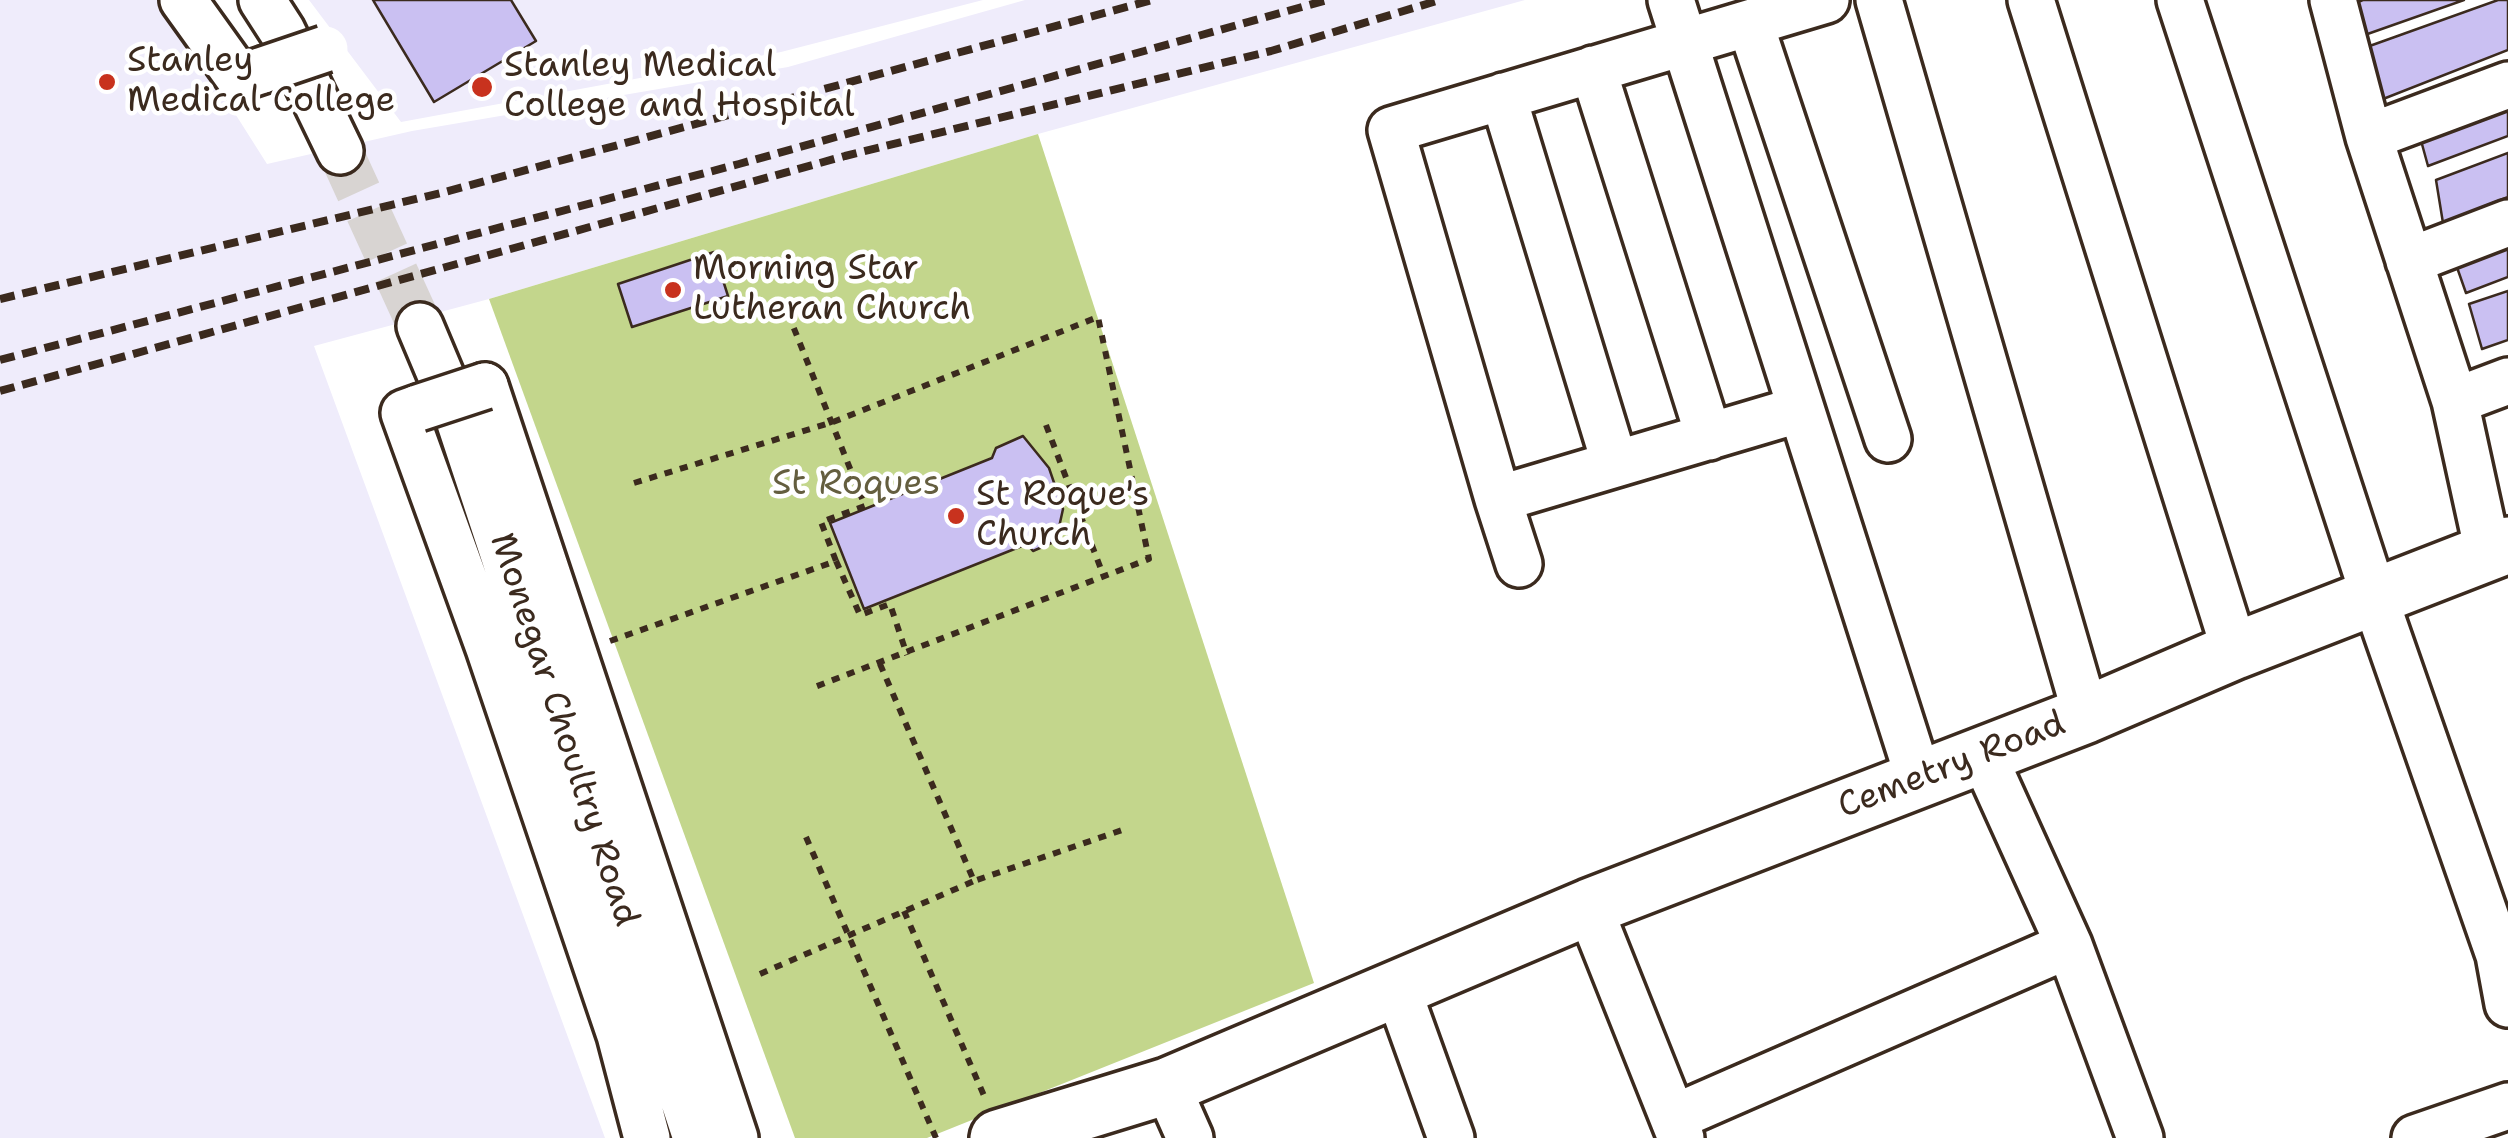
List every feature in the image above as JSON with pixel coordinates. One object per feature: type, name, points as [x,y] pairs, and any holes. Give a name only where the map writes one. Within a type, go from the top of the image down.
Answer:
[{"type":"main road","name":"Cemetry Road","points":[[1000,1137],[1167,1086],[1396,986],[1589,908],[2086,715],[2234,650],[2498,549]]},
{"type":"street","points":[[183,0],[239,78],[325,49],[297,0]]},
{"type":"street","points":[[262,0],[282,31],[340,151]]},
{"type":"street","points":[[1518,564],[1390,130],[1593,69],[1678,21],[1750,22],[1826,0]]},
{"type":"street","points":[[1879,0],[2086,715]]},
{"type":"street","points":[[2031,0],[2234,650]]},
{"type":"street","points":[[2180,0],[2375,599],[2503,953],[2508,1004]]},
{"type":"street","points":[[2334,0],[2369,136],[2456,400],[2498,549]]},
{"type":"street","points":[[1678,21],[1919,779]]},
{"type":"street","points":[[1750,22],[1888,439]]},
{"type":"street","points":[[1593,69],[1708,436]]},
{"type":"street","points":[[2369,136],[2508,85]]},
{"type":"street","points":[[1503,96],[1615,464]]},
{"type":"street","points":[[2409,261],[2508,223]]},
{"type":"street","name":"Monegar Choultry Road","points":[[420,326],[457,414],[696,1138]]},
{"type":"street","points":[[2456,400],[2508,380]]},
{"type":"street","points":[[647,1138],[620,1035],[489,648],[404,413],[485,386],[735,1138]]},
{"type":"street","points":[[1498,498],[1801,409]]},
{"type":"street","points":[[1983,755],[2069,945],[2140,1138]]},
{"type":"street","points":[[1589,908],[1677,1128],[2069,945]]},
{"type":"street","points":[[1396,986],[1452,1138]]},
{"type":"street","points":[[1167,1086],[1190,1138]]},
{"type":"street","points":[[2415,1138],[2508,1106]]},
{"type":"path","points":[[634,483],[833,422],[1098,318],[1148,559],[812,688]]},
{"type":"path","points":[[792,321],[865,506],[821,522],[860,615],[890,604],[908,654]]},
{"type":"path","points":[[1046,425],[1104,577]]},
{"type":"path","points":[[576,653],[836,562]]},
{"type":"path","points":[[880,664],[974,881]]},
{"type":"path","points":[[760,974],[974,881],[1128,828]]},
{"type":"path","points":[[806,837],[936,1138]]},
{"type":"path","points":[[904,911],[1000,1137]]},
{"type":"shaded area","points":[[0,0],[163,0],[267,164],[412,131],[788,67],[1025,0],[1525,0],[1038,134],[489,299],[314,346],[605,1138],[0,1138]]},
{"type":"shaded area","name":"Stanley Medical College and Hospital","points":[[309,0],[983,0],[781,52],[401,122]]},
{"type":"green space","name":"St Roques","points":[[1038,134],[1314,983],[927,1138],[795,1138],[489,299]]},
{"type":"building","points":[[373,0],[511,0],[536,41],[434,102]]},
{"type":"building","points":[[2363,0],[2464,0],[2359,37],[2348,6]]},
{"type":"building","points":[[2498,0],[2508,0],[2508,50],[2378,101],[2364,48]]},
{"type":"building","points":[[2508,94],[2508,136],[2428,166],[2417,126]]},
{"type":"building","points":[[2508,153],[2508,197],[2443,223],[2436,180]]},
{"type":"building","points":[[2508,235],[2508,277],[2466,293],[2453,256]]},
{"type":"building","name":"Morning Star Lutheran Church","points":[[714,252],[728,296],[632,327],[618,284]]},
{"type":"building","points":[[2508,291],[2508,340],[2482,349],[2469,304]]},
{"type":"building","name":"St Roque's Church","points":[[1023,436],[1049,468],[1063,509],[1056,541],[1033,551],[1027,544],[864,609],[830,523],[992,458],[996,448]]},
{"type":"tunnel","points":[[340,151],[420,326]]},
{"type":"railway","points":[[0,299],[445,192],[1152,0]]},
{"type":"railway","points":[[0,360],[739,164],[1327,0]]},
{"type":"railway","points":[[0,391],[845,156],[1271,51],[1440,0]]},
{"type":"place","name":"Stanley Medical College","points":[[107,82]]},
{"type":"place","name":"Stanley Medical College and Hospital","points":[[482,87]]},
{"type":"place","name":"Morning Star Lutheran Church","points":[[673,290]]},
{"type":"place","name":"St Roque's Church","points":[[956,516]]}]
